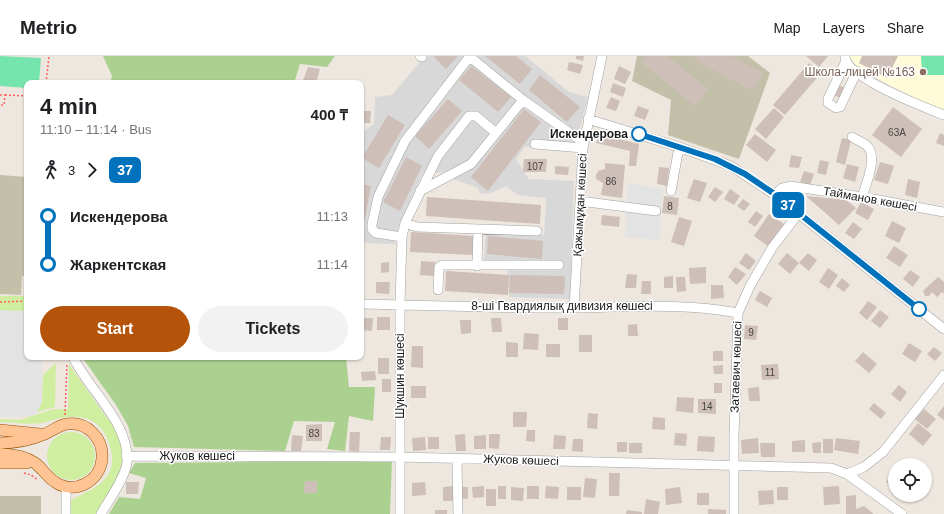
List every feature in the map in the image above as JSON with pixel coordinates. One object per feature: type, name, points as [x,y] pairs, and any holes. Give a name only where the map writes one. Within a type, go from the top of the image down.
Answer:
[{"type":"main road","points":[[0,443],[25,440],[44,434],[65,424],[74,424],[90,431],[99,440],[103,450],[103,457],[98,473],[84,485],[66,487],[55,482],[36,463],[25,458],[0,454]]},
{"type":"main road","points":[[0,430],[44,434]]},
{"type":"main road","points":[[0,463],[36,463]]},
{"type":"street","points":[[402,237],[376,233],[372,229],[378,197],[405,141],[470,56],[523,100],[583,145]]},
{"type":"street","name":"Қажымұқан көшесі","points":[[574,308],[583,145],[602,56]]},
{"type":"street","points":[[857,71],[840,108],[836,108],[828,104],[828,99],[846,59],[857,71],[886,92],[944,115]]},
{"type":"street","points":[[420,191],[471,164],[523,100]]},
{"type":"street","name":"Шукшин көшесі","points":[[400,514],[400,304],[402,237],[405,223],[438,156],[469,116],[476,116],[496,133]]},
{"type":"street","points":[[588,119],[679,147],[731,166],[776,195],[944,329]]},
{"type":"street","points":[[852,137],[867,146],[871,152],[872,159],[862,197]]},
{"type":"street","points":[[535,144],[583,145]]},
{"type":"street","points":[[671,191],[679,147]]},
{"type":"street","name":"Тайманов көшесі","points":[[776,195],[782,188],[790,186],[944,212]]},
{"type":"street","points":[[580,201],[656,211]]},
{"type":"street","name":"Затаевич көшесі","points":[[734,514],[738,313],[750,286],[772,248],[798,214]]},
{"type":"street","points":[[405,223],[417,227],[537,231]]},
{"type":"street","points":[[477,266],[478,229]]},
{"type":"street","points":[[438,290],[439,267],[442,265],[559,265]]},
{"type":"street","name":"8-ші Гвардиялық дивизия көшесі","points":[[364,304],[574,308],[603,306],[702,307],[738,313]]},
{"type":"street","points":[[75,360],[118,426],[125,440],[127,462],[125,470],[101,514]]},
{"type":"street","points":[[846,474],[864,467],[883,452],[944,375]]},
{"type":"street","name":"Жуков көшесі","points":[[126,456],[400,457],[734,467],[831,468],[846,474],[902,514]]},
{"type":"street","points":[[457,459],[458,514]]},
{"type":"street","points":[[66,487],[66,514]]},
{"type":"path","points":[[46,80],[49,56]]},
{"type":"path","points":[[0,95],[24,96]]},
{"type":"path","points":[[0,105],[4,105],[5,95]]},
{"type":"path","points":[[0,302],[24,301]]},
{"type":"path","points":[[66,411],[67,360]]},
{"type":"path","points":[[22,472],[32,475],[42,483]]},
{"type":"shaded area","points":[[425,56],[525,56],[569,92],[588,97],[574,151],[525,147],[516,159],[529,179],[574,181],[570,299],[509,297],[507,262],[491,263],[484,260],[486,230],[544,235],[545,198],[518,195],[506,186],[489,194],[480,193],[477,187],[455,180],[448,172],[423,173],[399,225],[395,244],[364,243],[364,131],[374,124],[375,97],[392,95]]},
{"type":"shaded area","points":[[637,56],[748,56],[770,73],[739,159],[668,135],[671,100],[632,81]]},
{"type":"shaded area","name":"Школа-лицей №163","points":[[850,56],[944,56],[944,113],[852,64],[848,60]]},
{"type":"shaded area","points":[[0,175],[24,177],[24,276],[22,276],[21,295],[0,294]]},
{"type":"shaded area","points":[[628,183],[663,189],[659,240],[625,237]]},
{"type":"shaded area","points":[[0,310],[24,311],[24,360],[42,360],[42,402],[37,412],[31,416],[0,417]]},
{"type":"shaded area","points":[[0,496],[41,496],[41,514],[0,514]]},
{"type":"green space","points":[[0,56],[41,58],[39,80],[24,80],[24,88],[0,86]]},
{"type":"green space","points":[[103,56],[335,56],[327,67],[300,64],[295,80],[111,80],[112,76]]},
{"type":"green space","points":[[921,56],[944,56],[944,75],[922,75]]},
{"type":"green space","points":[[0,296],[24,296],[24,311],[0,311]]},
{"type":"green space","points":[[84,360],[346,360],[349,387],[375,387],[373,421],[349,416],[345,451],[327,449],[335,422],[294,421],[285,451],[134,447],[128,426],[116,405]]},
{"type":"green space","points":[[56,363],[55,407],[37,412],[42,402],[43,375]]},
{"type":"green space","points":[[69,364],[106,417],[116,428],[121,440],[123,452],[122,464],[102,514],[70,514],[71,500],[93,489],[105,479],[112,465],[110,446],[102,429],[89,419],[81,417],[58,418],[35,424],[0,422],[0,419],[20,420],[54,409],[68,409]]},
{"type":"green space","points":[[71,432],[80,434],[88,439],[93,447],[95,456],[93,465],[88,473],[80,478],[71,480],[62,478],[54,473],[49,465],[47,456],[49,447],[54,439],[62,434]]},
{"type":"green space","points":[[392,461],[390,514],[109,514],[119,497],[140,499],[146,478],[129,473],[135,463]]},
{"type":"building","points":[[433,56],[458,56],[446,69]]},
{"type":"building","points":[[485,56],[516,56],[532,69],[520,84]]},
{"type":"building","points":[[576,56],[584,56],[583,61],[576,59]]},
{"type":"building","points":[[646,56],[667,56],[708,89],[695,106],[641,62]]},
{"type":"building","points":[[697,56],[731,56],[763,73],[753,91],[695,60]]},
{"type":"building","points":[[806,56],[828,56],[819,67]]},
{"type":"building","points":[[862,56],[898,56],[887,78],[859,63]]},
{"type":"building","points":[[569,62],[583,65],[580,74],[567,70]]},
{"type":"building","points":[[809,63],[821,73],[785,115],[773,105]]},
{"type":"building","points":[[471,66],[511,97],[498,112],[459,80]]},
{"type":"building","points":[[619,66],[631,72],[625,84],[614,79]]},
{"type":"building","points":[[308,67],[320,69],[317,80],[303,80]]},
{"type":"building","points":[[540,75],[580,107],[567,122],[529,90]]},
{"type":"building","points":[[613,83],[626,88],[623,97],[610,92]]},
{"type":"building","points":[[837,84],[847,89],[842,99],[832,94]]},
{"type":"building","points":[[611,97],[620,101],[616,111],[606,108]]},
{"type":"building","points":[[448,99],[462,111],[429,149],[415,136]]},
{"type":"building","points":[[638,106],[649,110],[645,120],[634,116]]},
{"type":"building","points":[[893,107],[922,129],[901,157],[872,135]]},
{"type":"building","points":[[774,108],[784,117],[766,139],[755,129]]},
{"type":"building","points":[[524,109],[541,122],[488,191],[471,177]]},
{"type":"building","points":[[364,111],[371,111],[370,123],[364,123]]},
{"type":"building","points":[[388,115],[405,125],[379,168],[364,159],[364,155]]},
{"type":"building","points":[[940,133],[944,135],[944,146],[936,143]]},
{"type":"building","points":[[599,134],[639,144],[636,166],[629,166],[630,151],[596,143]]},
{"type":"building","points":[[755,134],[776,150],[767,162],[746,145]]},
{"type":"building","points":[[842,138],[851,140],[845,165],[836,162]]},
{"type":"building","points":[[791,155],[802,157],[799,168],[789,167]]},
{"type":"building","points":[[406,157],[422,166],[400,211],[383,202]]},
{"type":"building","points":[[524,159],[547,159],[546,172],[523,172]]},
{"type":"building","points":[[820,160],[829,162],[826,175],[817,173]]},
{"type":"building","points":[[880,162],[894,166],[888,184],[874,180]]},
{"type":"building","points":[[605,163],[625,165],[622,198],[601,195],[603,183],[596,179],[596,175],[598,171],[605,169]]},
{"type":"building","points":[[847,164],[859,167],[855,182],[843,178]]},
{"type":"building","points":[[555,166],[569,167],[568,175],[555,174]]},
{"type":"building","points":[[659,167],[669,168],[667,186],[657,184]]},
{"type":"building","points":[[804,171],[814,174],[810,185],[800,182]]},
{"type":"building","points":[[694,179],[707,183],[700,202],[687,198]]},
{"type":"building","points":[[908,179],[920,182],[917,198],[905,195]]},
{"type":"building","points":[[364,185],[371,186],[364,223]]},
{"type":"building","points":[[715,187],[723,192],[715,202],[708,197]]},
{"type":"building","points":[[730,189],[740,196],[734,205],[724,199]]},
{"type":"building","points":[[664,196],[679,198],[677,215],[662,213]]},
{"type":"building","points":[[806,196],[846,200],[856,208],[839,225]]},
{"type":"building","points":[[427,197],[541,205],[540,224],[426,216]]},
{"type":"building","points":[[743,199],[750,204],[744,211],[737,206]]},
{"type":"building","points":[[861,202],[874,209],[868,220],[855,213]]},
{"type":"building","points":[[756,211],[763,216],[755,227],[748,222]]},
{"type":"building","points":[[769,214],[784,224],[768,246],[754,236]]},
{"type":"building","points":[[602,215],[620,217],[619,227],[601,225]]},
{"type":"building","points":[[679,217],[692,221],[684,246],[671,242]]},
{"type":"building","points":[[892,221],[906,228],[899,243],[885,236]]},
{"type":"building","points":[[853,222],[862,229],[854,239],[845,233]]},
{"type":"building","points":[[411,232],[474,236],[473,255],[410,252]]},
{"type":"building","points":[[488,236],[543,241],[542,259],[487,254]]},
{"type":"building","points":[[894,246],[908,255],[900,267],[886,258]]},
{"type":"building","points":[[746,253],[756,261],[749,270],[739,263]]},
{"type":"building","points":[[787,253],[799,263],[790,274],[778,264]]},
{"type":"building","points":[[808,253],[817,260],[809,271],[799,263]]},
{"type":"building","points":[[421,261],[435,262],[434,276],[420,275]]},
{"type":"building","points":[[389,262],[389,272],[381,273],[381,263]]},
{"type":"building","points":[[706,267],[706,283],[690,284],[689,268]]},
{"type":"building","points":[[735,267],[746,274],[737,285],[728,277]]},
{"type":"building","points":[[828,268],[838,275],[829,289],[819,282]]},
{"type":"building","points":[[910,270],[920,277],[913,287],[903,279]]},
{"type":"building","points":[[446,271],[509,275],[508,295],[445,291]]},
{"type":"building","points":[[627,274],[637,275],[636,288],[625,288]]},
{"type":"building","points":[[510,275],[565,276],[564,294],[509,293]]},
{"type":"building","points":[[673,276],[673,288],[664,288],[664,277]]},
{"type":"building","points":[[676,277],[685,277],[686,291],[677,292]]},
{"type":"building","points":[[938,277],[944,282],[944,294],[942,292],[937,297],[932,292],[929,296],[925,296],[923,291]]},
{"type":"building","points":[[842,278],[850,285],[844,292],[836,286]]},
{"type":"building","points":[[642,281],[651,281],[651,294],[641,294]]},
{"type":"building","points":[[376,282],[390,282],[389,294],[376,293]]},
{"type":"building","points":[[711,285],[723,285],[724,298],[711,299]]},
{"type":"building","points":[[760,291],[772,298],[767,307],[755,300]]},
{"type":"building","points":[[868,301],[877,307],[867,320],[859,313]]},
{"type":"building","points":[[880,310],[889,317],[880,328],[871,321]]},
{"type":"building","points":[[377,317],[390,317],[390,330],[377,330]]},
{"type":"building","points":[[364,318],[373,318],[372,331],[364,330]]},
{"type":"building","points":[[491,318],[501,318],[502,332],[492,332]]},
{"type":"building","points":[[558,318],[568,318],[568,330],[558,330]]},
{"type":"building","points":[[460,320],[471,320],[471,333],[461,334]]},
{"type":"building","points":[[637,324],[638,336],[628,336],[628,325]]},
{"type":"building","points":[[745,325],[758,326],[756,340],[744,339]]},
{"type":"building","points":[[524,333],[539,334],[538,350],[523,349]]},
{"type":"building","points":[[579,335],[592,335],[592,352],[579,352]]},
{"type":"building","points":[[506,342],[518,343],[518,357],[506,357]]},
{"type":"building","points":[[909,343],[922,351],[915,362],[902,354]]},
{"type":"building","points":[[546,344],[560,344],[560,357],[546,357]]},
{"type":"building","points":[[412,346],[423,346],[423,368],[411,367]]},
{"type":"building","points":[[934,347],[942,353],[935,361],[927,354]]},
{"type":"building","points":[[713,351],[723,351],[723,361],[713,361]]},
{"type":"building","points":[[863,352],[877,364],[869,373],[855,361]]},
{"type":"building","points":[[378,358],[389,358],[389,374],[378,374]]},
{"type":"building","points":[[778,364],[779,379],[762,380],[761,365]]},
{"type":"building","points":[[723,365],[723,374],[714,374],[713,366]]},
{"type":"building","points":[[375,371],[376,380],[362,381],[361,372]]},
{"type":"building","points":[[382,379],[391,379],[391,392],[382,392]]},
{"type":"building","points":[[714,383],[722,383],[722,393],[714,393]]},
{"type":"building","points":[[899,385],[907,392],[900,402],[891,394]]},
{"type":"building","points":[[411,386],[426,386],[426,398],[411,398]]},
{"type":"building","points":[[759,387],[760,401],[749,401],[748,388]]},
{"type":"building","points":[[677,397],[694,398],[693,413],[676,411]]},
{"type":"building","points":[[698,399],[716,399],[716,414],[698,413]]},
{"type":"building","points":[[874,403],[886,413],[881,419],[869,409]]},
{"type":"building","points":[[944,406],[944,420],[937,415]]},
{"type":"building","points":[[924,409],[936,419],[927,429],[915,419]]},
{"type":"building","points":[[513,412],[527,412],[526,427],[513,427]]},
{"type":"building","points":[[588,413],[598,414],[597,429],[587,428]]},
{"type":"building","points":[[653,417],[665,418],[665,430],[652,429]]},
{"type":"building","points":[[918,423],[932,435],[923,446],[909,434]]},
{"type":"building","points":[[322,424],[322,441],[306,441],[306,425]]},
{"type":"building","points":[[527,430],[535,430],[535,442],[526,441]]},
{"type":"building","points":[[350,432],[360,432],[359,452],[349,451]]},
{"type":"building","points":[[675,433],[687,434],[686,446],[674,445]]},
{"type":"building","points":[[465,434],[466,451],[456,451],[455,435]]},
{"type":"building","points":[[489,434],[500,434],[499,449],[489,448]]},
{"type":"building","points":[[292,435],[303,436],[301,451],[291,451]]},
{"type":"building","points":[[486,435],[486,449],[474,449],[474,436]]},
{"type":"building","points":[[554,435],[566,436],[565,449],[553,449]]},
{"type":"building","points":[[698,436],[715,437],[714,452],[697,451]]},
{"type":"building","points":[[381,437],[391,437],[390,450],[380,450]]},
{"type":"building","points":[[425,437],[426,450],[413,451],[412,438]]},
{"type":"building","points":[[428,437],[439,437],[439,449],[428,449]]},
{"type":"building","points":[[758,438],[759,453],[742,454],[741,440]]},
{"type":"building","points":[[836,438],[860,441],[858,454],[834,450]]},
{"type":"building","points":[[573,439],[583,439],[583,452],[572,451]]},
{"type":"building","points":[[823,439],[833,439],[833,453],[823,453]]},
{"type":"building","points":[[805,440],[805,452],[792,452],[792,441]]},
{"type":"building","points":[[617,442],[627,442],[627,452],[617,452]]},
{"type":"building","points":[[821,442],[821,453],[813,453],[812,443]]},
{"type":"building","points":[[629,443],[642,443],[642,453],[629,453]]},
{"type":"building","points":[[760,443],[775,443],[775,457],[761,457]]},
{"type":"building","points":[[609,473],[620,473],[619,496],[609,496]]},
{"type":"building","points":[[585,478],[597,479],[595,498],[583,497]]},
{"type":"building","points":[[305,481],[317,481],[317,493],[304,493]]},
{"type":"building","points":[[126,482],[139,482],[138,494],[126,494]]},
{"type":"building","points":[[425,482],[426,495],[412,496],[412,483]]},
{"type":"building","points":[[454,486],[454,501],[443,501],[443,487]]},
{"type":"building","points":[[484,486],[484,497],[473,498],[472,487]]},
{"type":"building","points":[[498,486],[506,486],[506,499],[498,499]]},
{"type":"building","points":[[527,486],[539,486],[539,499],[527,499]]},
{"type":"building","points":[[546,486],[559,487],[558,499],[545,498]]},
{"type":"building","points":[[839,486],[840,504],[824,505],[823,487]]},
{"type":"building","points":[[459,487],[468,487],[468,499],[459,498]]},
{"type":"building","points":[[511,487],[524,488],[523,501],[511,500]]},
{"type":"building","points":[[567,487],[581,487],[581,500],[567,500]]},
{"type":"building","points":[[680,487],[682,503],[666,505],[665,489]]},
{"type":"building","points":[[777,487],[788,487],[788,500],[777,500]]},
{"type":"building","points":[[486,489],[496,489],[496,506],[486,506]]},
{"type":"building","points":[[773,490],[774,504],[759,505],[758,491]]},
{"type":"building","points":[[697,493],[709,493],[709,505],[697,505]]},
{"type":"building","points":[[856,495],[856,509],[864,506],[874,514],[846,514],[846,496]]},
{"type":"building","points":[[646,499],[660,502],[658,514],[644,514]]},
{"type":"building","points":[[708,509],[726,510],[726,514],[708,514]]},
{"type":"building","points":[[435,510],[447,510],[447,514],[435,514]]},
{"type":"building","points":[[627,510],[642,512],[642,514],[626,514]]},
{"type":"bus line","name":"37","points":[[639,134],[715,159],[745,174],[776,195],[919,309]]},
{"type":"place","name":"Школа-лицей №163","points":[[923,72]]},
{"type":"place","name":"Искендерова","points":[[639,134]]}]
